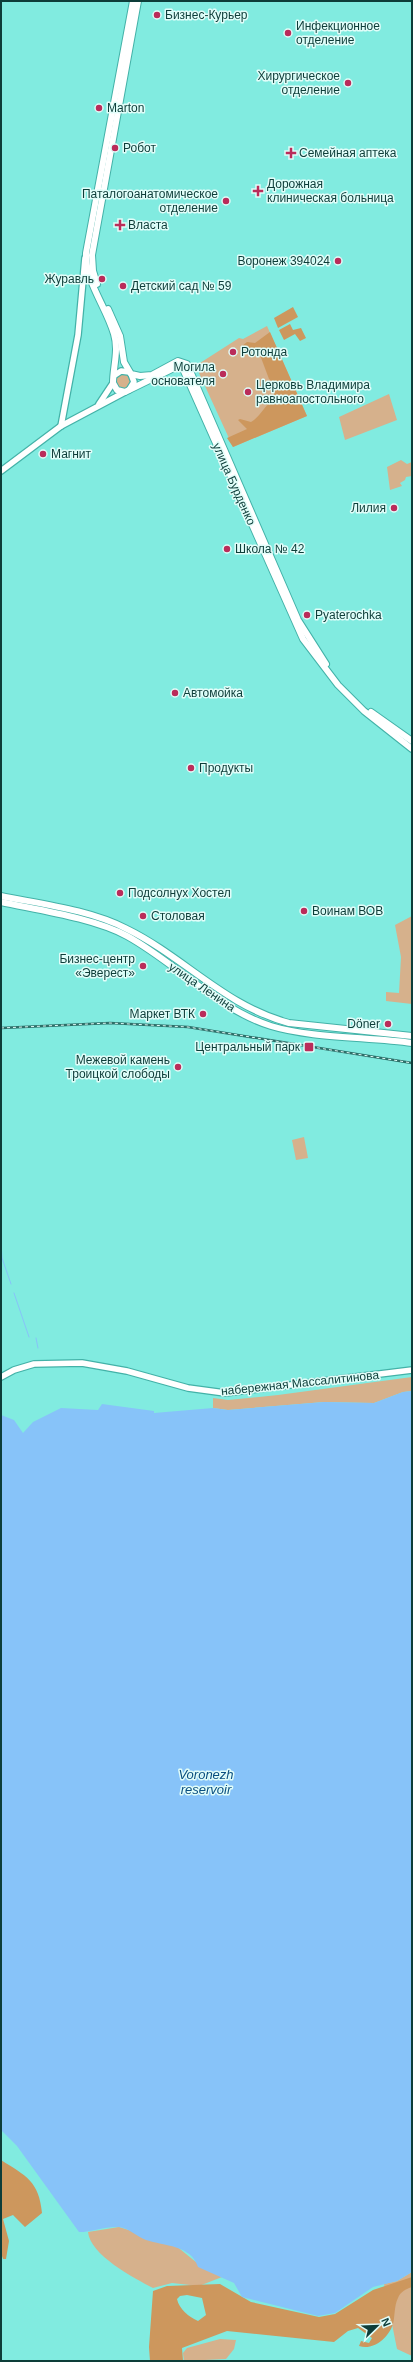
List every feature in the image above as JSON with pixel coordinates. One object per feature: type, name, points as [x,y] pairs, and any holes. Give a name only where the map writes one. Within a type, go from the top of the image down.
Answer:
[{"type":"main road","points":[[61,426],[76,346],[86,252],[133,1]]},
{"type":"main road","points":[[1,471],[61,426],[97,405],[127,391],[134,382],[123,358],[116,325],[94,278],[92,255],[138,1]]},
{"type":"main road","points":[[86,252],[90,279],[114,336],[116,351],[115,375],[113,383],[97,405]]},
{"type":"main road","name":"улица Бурденко","points":[[130,373],[148,376],[182,361],[187,364],[283,586],[310,641],[341,682],[367,708],[412,741]]},
{"type":"main road","name":"улица Бурденко","points":[[127,391],[177,366],[184,371],[303,639],[338,685],[364,711],[412,748]]},
{"type":"main road","points":[[115,375],[121,371],[130,373]]},
{"type":"main road","points":[[113,383],[117,390],[127,391]]},
{"type":"main road","name":"улица Ленина","points":[[1,896],[92,916],[126,928],[149,941],[233,1000],[257,1013],[289,1023],[412,1036]]},
{"type":"main road","name":"улица Ленина","points":[[1,902],[75,919],[125,936],[235,1009],[271,1026],[325,1034],[412,1043]]},
{"type":"main road","name":"набережная Массалитинова","points":[[1,1377],[14,1370],[34,1364],[82,1363],[127,1371],[194,1389],[225,1393],[412,1370]]},
{"type":"shaded area","points":[[293,307],[298,317],[278,328],[274,318]]},
{"type":"shaded area","points":[[290,324],[293,330],[301,328],[306,338],[300,341],[295,334],[284,340],[279,330]]},
{"type":"shaded area","points":[[267,326],[307,416],[233,447],[199,373],[200,363],[239,338],[243,339]]},
{"type":"shaded area","points":[[270,332],[307,416],[233,447],[227,438],[247,429],[238,420],[240,419],[251,422],[274,399],[274,383],[269,379],[260,355],[243,354],[242,346],[247,342],[255,343]]},
{"type":"shaded area","points":[[123,373],[130,378],[131,381],[126,388],[123,389],[116,384],[115,381],[120,374]]},
{"type":"shaded area","points":[[389,394],[397,420],[345,440],[339,417]]},
{"type":"shaded area","points":[[401,460],[407,464],[412,462],[412,476],[406,477],[405,480],[400,483],[402,486],[390,490],[387,467]]},
{"type":"shaded area","points":[[412,916],[412,1004],[386,1001],[386,992],[399,993],[401,957],[395,925]]},
{"type":"shaded area","points":[[304,1137],[308,1158],[296,1160],[292,1140]]},
{"type":"shaded area","points":[[412,1377],[412,1391],[403,1392],[374,1403],[324,1402],[228,1410],[213,1408],[213,1398],[228,1400],[278,1395]]},
{"type":"shaded area","points":[[1,2160],[30,2180],[38,2193],[42,2213],[25,2227],[13,2215],[3,2219],[9,2241],[6,2259],[3,2259],[1,2253]]},
{"type":"shaded area","points":[[119,2227],[135,2232],[145,2239],[175,2245],[202,2267],[222,2277],[199,2286],[172,2283],[153,2288],[125,2272],[104,2257],[96,2249],[88,2232]]},
{"type":"shaded area","points":[[412,2272],[412,2356],[397,2349],[384,2284],[397,2281]]},
{"type":"shaded area","points":[[412,2277],[412,2287],[402,2292],[399,2296],[391,2329],[380,2342],[375,2345],[365,2347],[359,2346],[361,2341],[369,2343],[372,2338],[358,2328],[348,2331],[334,2342],[227,2331],[182,2348],[183,2361],[150,2361],[149,2347],[153,2291],[167,2286],[220,2284],[251,2302],[319,2317],[335,2314],[373,2290]],"holes":[[[187,2295],[202,2298],[206,2315],[198,2321],[185,2312],[178,2303],[177,2299],[180,2296]]]},
{"type":"shaded area","points":[[220,2339],[236,2340],[234,2349],[226,2359],[184,2361],[183,2353],[187,2348]]},
{"type":"water","name":"Voronezh reservoir","points":[[412,1391],[412,2272],[397,2281],[373,2287],[335,2313],[318,2316],[242,2297],[234,2283],[198,2267],[189,2254],[183,2250],[146,2240],[123,2228],[109,2227],[79,2232],[17,2146],[1,2130],[1,1415],[14,1420],[23,1433],[33,1422],[61,1408],[98,1410],[102,1404],[154,1411],[154,1413],[213,1408],[228,1410],[324,1402],[374,1403],[403,1392]]},
{"type":"waterway","points":[[1,1243],[2,1258],[11,1284]]},
{"type":"waterway","points":[[14,1293],[29,1337]]},
{"type":"waterway","points":[[36,1338],[38,1348]]},
{"type":"railway","points":[[1,1028],[110,1023],[188,1027],[412,1063]]},
{"type":"place","name":"Бизнес-Курьер","points":[[157,15]]},
{"type":"place","name":"Инфекционное отделение","points":[[288,33]]},
{"type":"place","name":"Хирургическое отделение","points":[[348,83]]},
{"type":"place","name":"Marton","points":[[99,108]]},
{"type":"place","name":"Робот","points":[[115,148]]},
{"type":"place","name":"Семейная аптека","points":[[291,153]]},
{"type":"place","name":"Дорожная клиническая больница","points":[[258,191]]},
{"type":"place","name":"Паталогоанатомическое отделение","points":[[226,201]]},
{"type":"place","name":"Власта","points":[[120,225]]},
{"type":"place","name":"Воронеж 394024","points":[[338,261]]},
{"type":"place","name":"Журавль","points":[[102,279]]},
{"type":"place","name":"Детский сад № 59","points":[[123,286]]},
{"type":"place","name":"Ротонда","points":[[233,352]]},
{"type":"place","name":"Могила основателя","points":[[223,374]]},
{"type":"place","name":"Церковь Владимира равноапостольного","points":[[248,392]]},
{"type":"place","name":"Магнит","points":[[43,454]]},
{"type":"place","name":"Лилия","points":[[394,508]]},
{"type":"place","name":"Школа № 42","points":[[227,549]]},
{"type":"place","name":"Pyaterochka","points":[[307,615]]},
{"type":"place","name":"Автомойка","points":[[175,693]]},
{"type":"place","name":"Продукты","points":[[191,768]]},
{"type":"place","name":"Подсолнух Хостел","points":[[120,893]]},
{"type":"place","name":"Воинам ВОВ","points":[[304,911]]},
{"type":"place","name":"Столовая","points":[[143,916]]},
{"type":"place","name":"Бизнес-центр «Эверест»","points":[[143,966]]},
{"type":"place","name":"Маркет ВТК","points":[[203,1014]]},
{"type":"place","name":"Döner","points":[[388,1024]]},
{"type":"place","name":"Центральный парк","points":[[309,1047]]},
{"type":"place","name":"Межевой камень Троицкой слободы","points":[[178,1067]]}]
